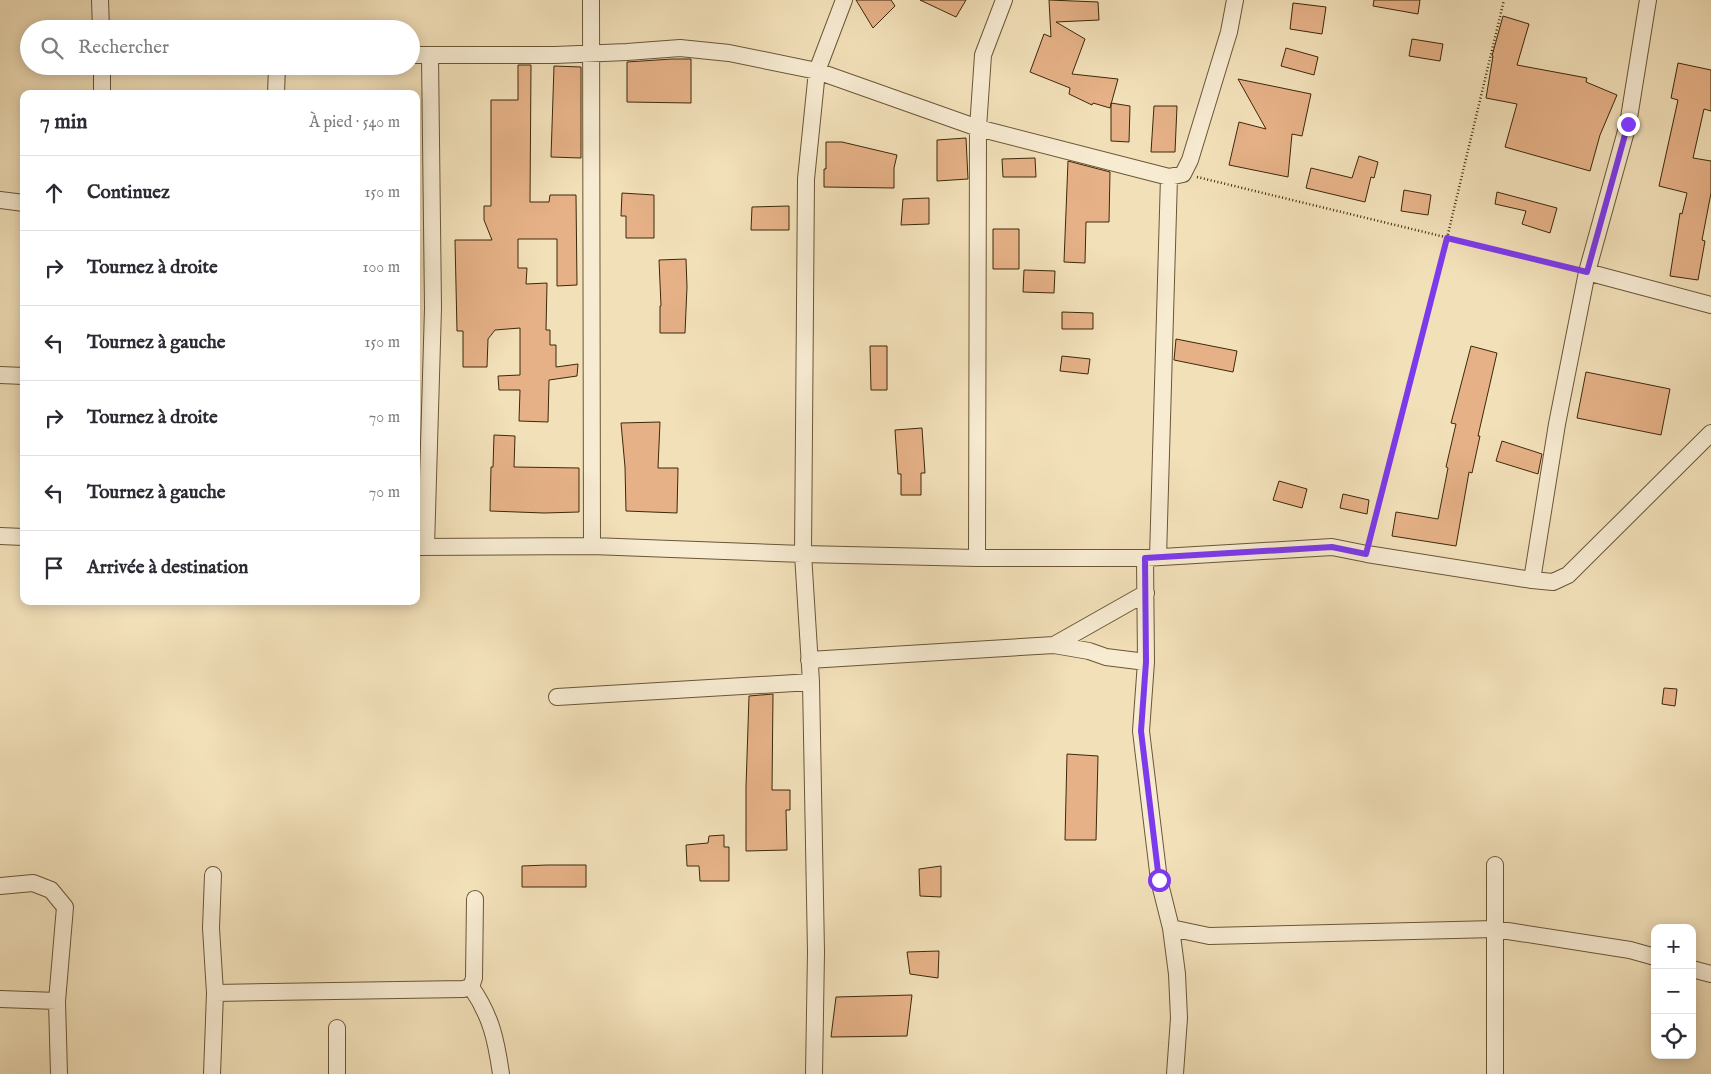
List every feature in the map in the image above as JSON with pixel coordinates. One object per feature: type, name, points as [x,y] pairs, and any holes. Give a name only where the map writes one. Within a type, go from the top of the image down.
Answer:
[{"type":"street","points":[[100,0],[101,20]]},
{"type":"street","points":[[591,0],[592,546]]},
{"type":"street","points":[[814,1074],[816,952],[811,682],[803,554],[806,179],[817,71],[844,0]]},
{"type":"street","points":[[977,558],[978,128],[983,55],[1004,0]]},
{"type":"street","points":[[1175,1074],[1179,1018],[1177,974],[1171,928],[1159,880],[1141,731],[1146,662],[1146,593],[1152,557],[1176,175],[1190,160],[1224,50],[1235,0]]},
{"type":"street","points":[[1532,580],[1557,424],[1587,272],[1628,124],[1648,0]]},
{"type":"street","points":[[420,55],[555,55],[680,48],[729,53],[817,71],[978,128],[1176,175]]},
{"type":"street","points":[[430,56],[433,308],[421,547],[592,546],[977,558],[1152,557],[1332,547],[1366,554],[1553,582],[1562,580],[1568,575],[1711,433]]},
{"type":"street","points":[[102,75],[102,90]]},
{"type":"street","points":[[276,90],[277,75]]},
{"type":"street","points":[[0,200],[20,202]]},
{"type":"street","points":[[1587,272],[1711,305]]},
{"type":"street","points":[[0,375],[20,376]]},
{"type":"street","points":[[0,536],[20,537]]},
{"type":"street","points":[[1054,645],[1146,593]]},
{"type":"street","points":[[809,660],[1054,645],[1089,651],[1106,657],[1146,662]]},
{"type":"street","points":[[557,697],[811,682]]},
{"type":"street","points":[[1495,865],[1495,1074]]},
{"type":"street","points":[[212,1074],[215,993],[212,928],[214,875]]},
{"type":"street","points":[[0,886],[33,883],[51,890],[65,908],[57,1001],[59,1074]]},
{"type":"street","points":[[471,987],[474,978],[475,899]]},
{"type":"street","points":[[1171,928],[1209,936],[1494,929],[1630,950],[1651,957]]},
{"type":"street","points":[[1696,970],[1711,974]]},
{"type":"street","points":[[215,993],[463,989],[471,987]]},
{"type":"street","points":[[471,987],[483,1004],[492,1026],[498,1048],[501,1074]]},
{"type":"street","points":[[0,999],[57,1001]]},
{"type":"street","points":[[337,1028],[337,1074]]},
{"type":"path","points":[[1366,554],[1447,238],[1504,0]]},
{"type":"path","points":[[1176,175],[1587,272]]},
{"type":"building","points":[[856,0],[891,0],[895,6],[873,28]]},
{"type":"building","points":[[920,0],[966,0],[956,17]]},
{"type":"building","points":[[1049,0],[1098,2],[1099,20],[1056,22],[1085,39],[1072,74],[1118,79],[1110,108],[1093,103],[1092,105],[1069,94],[1070,88],[1030,72],[1044,34],[1051,37]]},
{"type":"building","points":[[1374,0],[1420,0],[1418,14],[1373,6]]},
{"type":"building","points":[[1293,3],[1326,7],[1322,34],[1290,29]]},
{"type":"building","points":[[1503,16],[1529,24],[1517,65],[1587,78],[1586,82],[1617,95],[1600,135],[1590,171],[1505,147],[1517,104],[1486,98],[1492,56]]},
{"type":"building","points":[[1412,39],[1443,44],[1440,61],[1409,56]]},
{"type":"building","points":[[1286,48],[1318,57],[1314,75],[1281,66]]},
{"type":"building","points":[[691,59],[691,103],[627,102],[627,62]]},
{"type":"building","points":[[1678,63],[1711,70],[1711,111],[1704,109],[1693,158],[1711,161],[1711,193],[1702,240],[1705,241],[1698,280],[1670,276],[1680,213],[1682,214],[1687,193],[1659,186],[1678,100],[1671,98]]},
{"type":"building","points":[[518,65],[531,65],[530,202],[549,202],[550,195],[576,195],[577,285],[557,286],[557,239],[518,239],[518,268],[527,268],[526,284],[547,283],[546,330],[550,330],[550,345],[556,345],[556,367],[578,364],[577,376],[549,380],[548,422],[519,421],[520,390],[499,390],[498,376],[520,375],[520,328],[495,330],[488,339],[487,367],[463,367],[463,331],[457,331],[455,240],[492,240],[484,220],[484,206],[491,206],[491,100],[518,100]]},
{"type":"building","points":[[554,66],[581,67],[581,158],[551,157]]},
{"type":"building","points":[[1238,79],[1311,94],[1302,136],[1292,134],[1288,177],[1229,165],[1239,122],[1266,129]]},
{"type":"building","points":[[1111,103],[1130,106],[1129,142],[1111,141]]},
{"type":"building","points":[[1154,106],[1177,106],[1175,152],[1151,152]]},
{"type":"building","points":[[966,138],[968,179],[937,181],[937,140]]},
{"type":"building","points":[[826,142],[842,142],[897,155],[894,168],[894,188],[824,187]]},
{"type":"building","points":[[1359,156],[1378,162],[1374,178],[1371,177],[1365,202],[1306,188],[1311,168],[1352,178]]},
{"type":"building","points":[[1035,158],[1036,177],[1003,177],[1002,159]]},
{"type":"building","points":[[1068,161],[1110,172],[1109,222],[1086,222],[1085,263],[1064,262]]},
{"type":"building","points":[[1404,190],[1431,195],[1428,215],[1401,211]]},
{"type":"building","points":[[1497,192],[1557,208],[1550,233],[1522,224],[1526,211],[1495,204]]},
{"type":"building","points":[[622,193],[654,195],[654,238],[626,238],[626,216],[621,216]]},
{"type":"building","points":[[929,198],[929,224],[901,225],[903,199]]},
{"type":"building","points":[[789,206],[789,230],[751,230],[752,207]]},
{"type":"building","points":[[993,229],[1019,229],[1019,269],[993,269]]},
{"type":"building","points":[[686,259],[685,333],[660,333],[659,260]]},
{"type":"building","points":[[1024,270],[1055,271],[1054,293],[1023,292]]},
{"type":"building","points":[[1062,312],[1093,313],[1093,329],[1062,329]]},
{"type":"building","points":[[1176,339],[1237,351],[1233,372],[1174,360]]},
{"type":"building","points":[[870,346],[887,346],[887,390],[871,390]]},
{"type":"building","points":[[1471,346],[1497,353],[1478,436],[1480,436],[1472,473],[1469,472],[1456,546],[1392,536],[1396,512],[1438,519],[1448,468],[1446,467],[1456,424],[1451,423]]},
{"type":"building","points":[[1062,356],[1090,359],[1088,374],[1060,371]]},
{"type":"building","points":[[1586,372],[1670,389],[1661,435],[1577,418]]},
{"type":"building","points":[[660,422],[658,468],[678,468],[677,513],[626,511],[621,423]]},
{"type":"building","points":[[922,428],[925,473],[921,473],[921,495],[901,495],[901,474],[898,474],[895,430]]},
{"type":"building","points":[[494,435],[515,436],[514,467],[579,468],[579,512],[490,511]]},
{"type":"building","points":[[1502,441],[1542,454],[1538,474],[1496,461]]},
{"type":"building","points":[[1279,481],[1307,489],[1302,508],[1273,500]]},
{"type":"building","points":[[1343,494],[1369,500],[1367,514],[1340,508]]},
{"type":"building","points":[[1664,688],[1677,689],[1675,706],[1662,704]]},
{"type":"building","points":[[773,694],[772,790],[790,790],[790,810],[786,810],[787,850],[746,851],[749,696]]},
{"type":"building","points":[[1067,754],[1098,756],[1096,840],[1065,840]]},
{"type":"building","points":[[724,835],[724,847],[729,847],[729,881],[700,881],[699,866],[687,866],[686,845],[708,843],[709,836]]},
{"type":"building","points":[[586,865],[586,887],[522,887],[522,866]]},
{"type":"building","points":[[941,866],[941,897],[920,896],[919,869]]},
{"type":"building","points":[[939,951],[938,978],[910,974],[907,952]]},
{"type":"building","points":[[912,995],[907,1036],[831,1037],[836,997]]},
{"type":"route","points":[[1159,880],[1141,731],[1146,662],[1145,558],[1332,547],[1366,554],[1447,238],[1587,272],[1628,124]]}]
